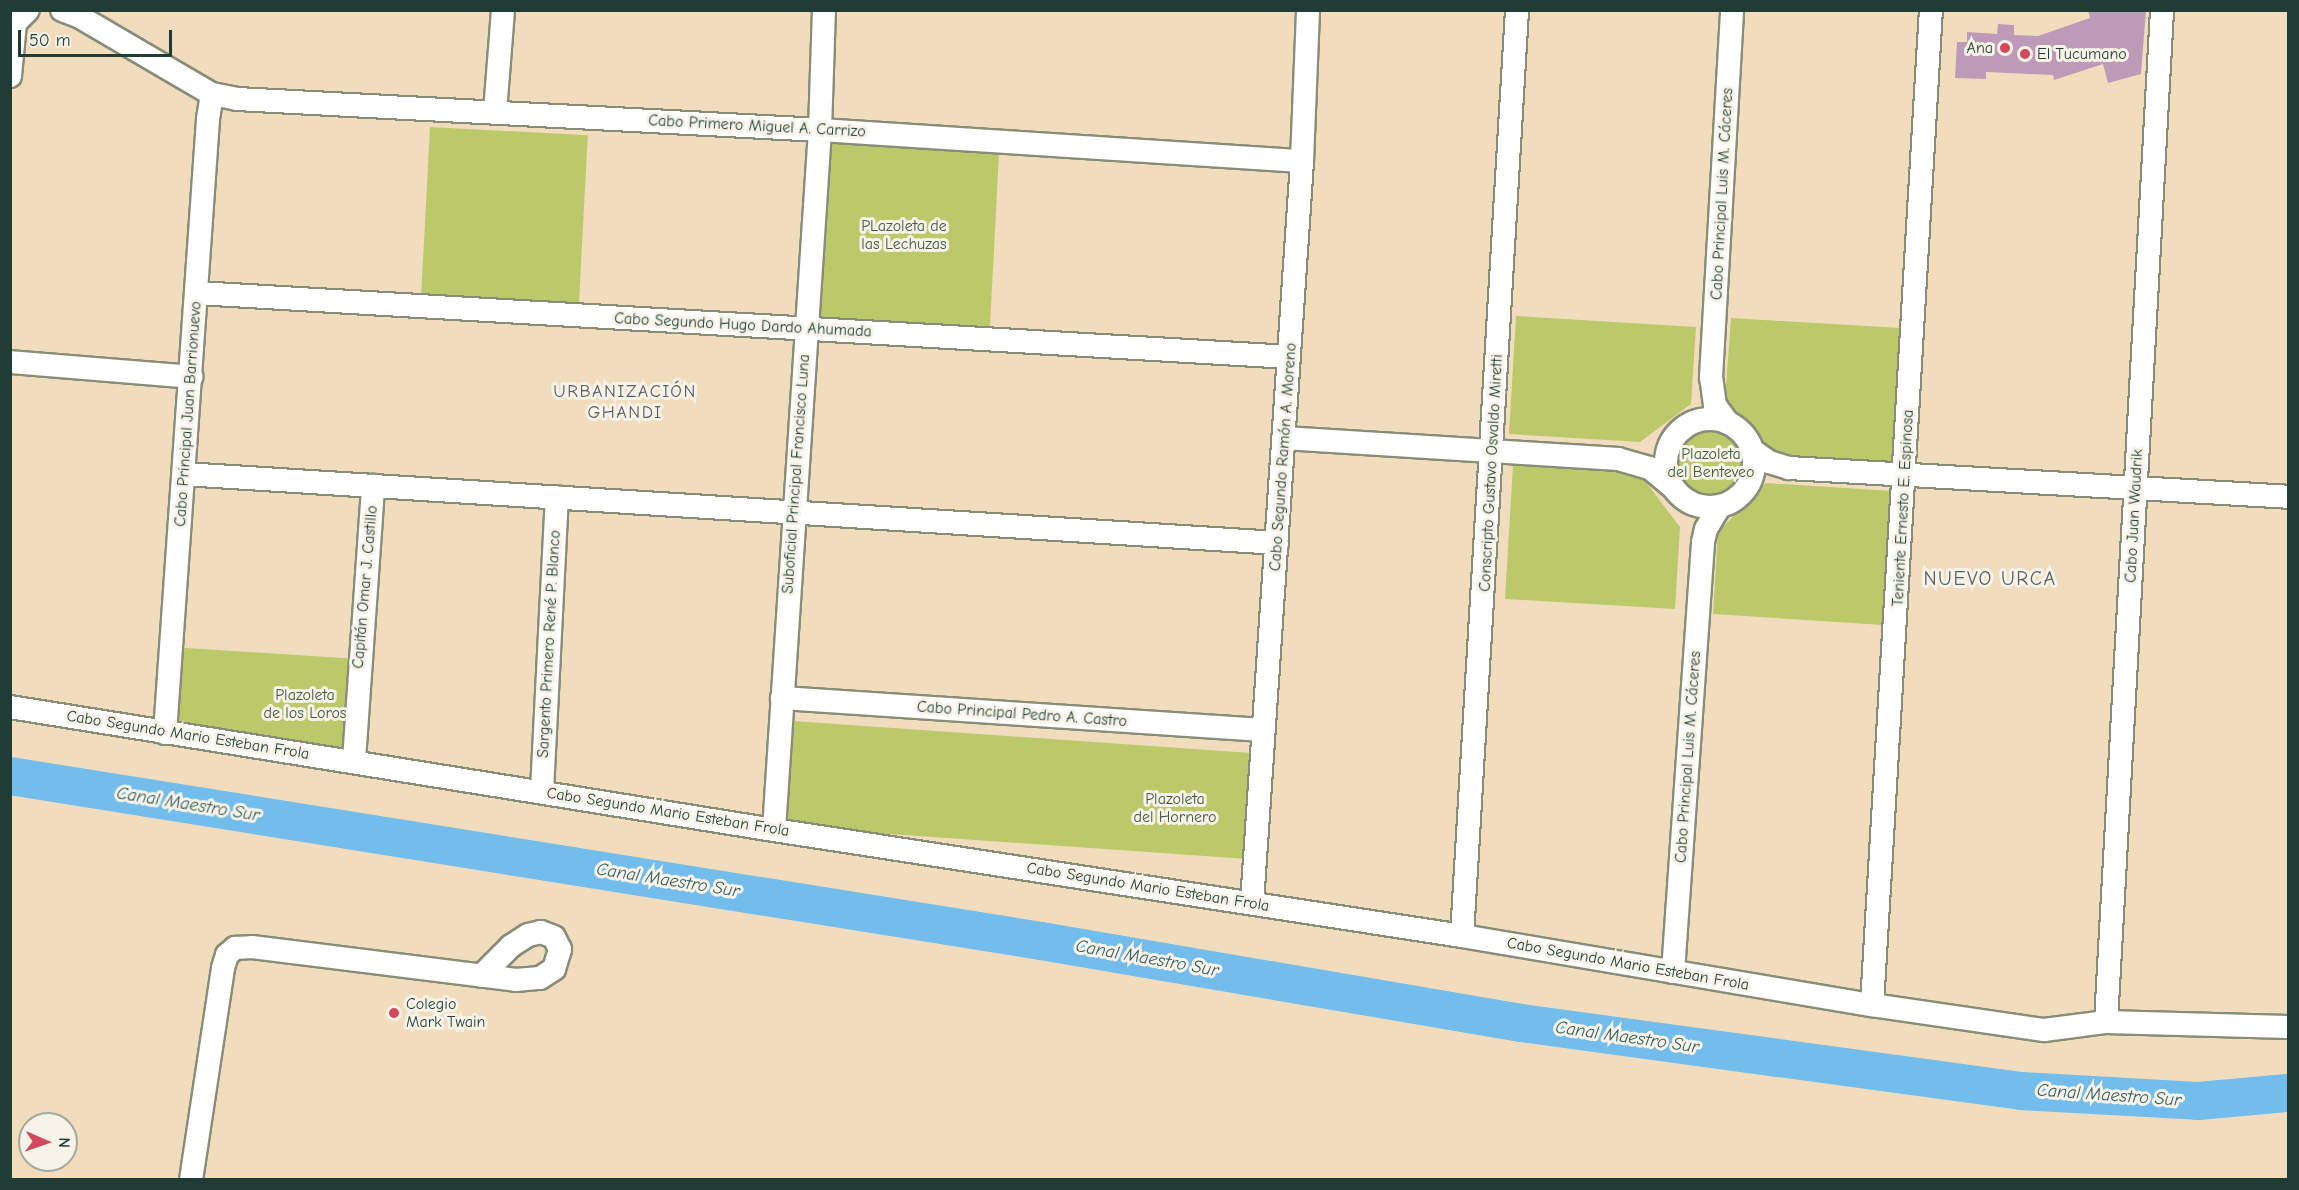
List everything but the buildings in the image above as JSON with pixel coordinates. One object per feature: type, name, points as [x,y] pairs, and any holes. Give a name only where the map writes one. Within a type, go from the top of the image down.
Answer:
[{"type":"street","points":[[10,76],[15,23],[28,10]]},
{"type":"street","points":[[62,10],[80,17],[212,94]]},
{"type":"street","points":[[495,112],[502,10]]},
{"type":"street","name":"Suboficial Principal Francisco Luna","points":[[774,830],[805,329],[820,129],[824,10]]},
{"type":"street","name":"Cabo Segundo Ramón A. Moreno","points":[[1252,903],[1302,161],[1308,10]]},
{"type":"street","name":"Conscripto Gustavo Osvaldo Miretti","points":[[1462,936],[1493,451],[1517,10]]},
{"type":"street","name":"Cabo Principal Luis M. Cáceres","points":[[1728,423],[1715,405],[1711,377],[1732,10]]},
{"type":"street","name":"Teniente Ernesto E. Espinosa","points":[[1872,1005],[1931,10]]},
{"type":"street","name":"Cabo Juan Waudrik","points":[[2106,1022],[2162,10]]},
{"type":"street","name":"Cabo Primero Miguel A. Carrizo","points":[[212,94],[237,99],[820,129],[1302,161]]},
{"type":"street","name":"Cabo Principal Juan Barrionuevo","points":[[165,734],[212,94]]},
{"type":"street","name":"Cabo Segundo Hugo Dardo Ahumada","points":[[197,293],[1289,357]]},
{"type":"street","points":[[10,362],[191,377]]},
{"type":"street","name":"Cabo Principal Luis M. Cáceres","points":[[1682,430],[1704,403],[1711,377]]},
{"type":"street","points":[[1618,459],[1652,452],[1682,430],[1709,419],[1728,423],[1743,434],[1752,450],[1754,468],[1748,486]]},
{"type":"street","points":[[1676,491],[1666,462],[1682,430]]},
{"type":"street","points":[[1284,438],[1618,459],[1650,468],[1676,491],[1698,506],[1720,506],[1739,496],[1748,486],[1772,471],[1789,468]]},
{"type":"street","points":[[1752,450],[1768,462],[1789,468],[2135,490],[2289,497]]},
{"type":"street","points":[[184,474],[1277,543]]},
{"type":"street","name":"Capitán Omar J. Castillo","points":[[354,760],[374,486]]},
{"type":"street","name":"Cabo Principal Luis M. Cáceres","points":[[1676,491],[1696,519],[1703,543]]},
{"type":"street","name":"Sargento Primero René P. Blanco","points":[[542,791],[557,497]]},
{"type":"street","name":"Cabo Principal Luis M. Cáceres","points":[[1673,972],[1703,543],[1706,529],[1720,506]]},
{"type":"street","name":"Cabo Principal Pedro A. Castro","points":[[782,698],[1263,730]]},
{"type":"street","name":"Cabo Segundo Mario Esteban Frola","points":[[10,707],[165,734],[354,760],[774,830],[1462,936],[1872,1005],[2044,1030],[2106,1022],[2289,1027]]},
{"type":"street","points":[[191,1179],[223,968],[227,955],[235,948],[252,947],[481,976]]},
{"type":"green space","points":[[430,127],[588,135],[579,311],[421,303]]},
{"type":"green space","name":"PLazoleta de las Lechuzas","points":[[820,130],[1000,139],[989,339],[810,330]]},
{"type":"green space","points":[[1516,316],[1696,327],[1691,404],[1640,442],[1509,434]]},
{"type":"green space","points":[[1731,318],[1901,328],[1892,462],[1766,454],[1725,400]]},
{"type":"green space","name":"Plazoleta del Benteveo","points":[[1710,420],[1734,427],[1746,439],[1753,463],[1746,487],[1734,499],[1710,506],[1686,499],[1674,487],[1667,463],[1674,439],[1686,427]]},
{"type":"green space","points":[[1513,465],[1639,473],[1680,527],[1675,609],[1505,599]]},
{"type":"green space","points":[[1766,483],[1892,491],[1883,625],[1713,614],[1718,532]]},
{"type":"green space","name":"Plazoleta de los Loros","points":[[171,647],[359,659],[354,760],[165,733]]},
{"type":"green space","name":"Plazoleta del Hornero","points":[[793,721],[1251,753],[1243,859],[786,827]]},
{"type":"waterway","name":"Canal Maestro Sur","points":[[10,776],[1041,941],[1521,1023],[2021,1091],[2198,1101],[2288,1093]]},
{"type":"place","name":"Ana","points":[[2005,48]]},
{"type":"place","name":"El Tucumano","points":[[2025,54]]},
{"type":"place","name":"Colegio Mark Twain","points":[[394,1013]]},
{"type":"district","name":"URBANIZACIÓN GHANDI","points":[[625,403]]},
{"type":"district","name":"NUEVO URCA","points":[[1990,578]]}]
